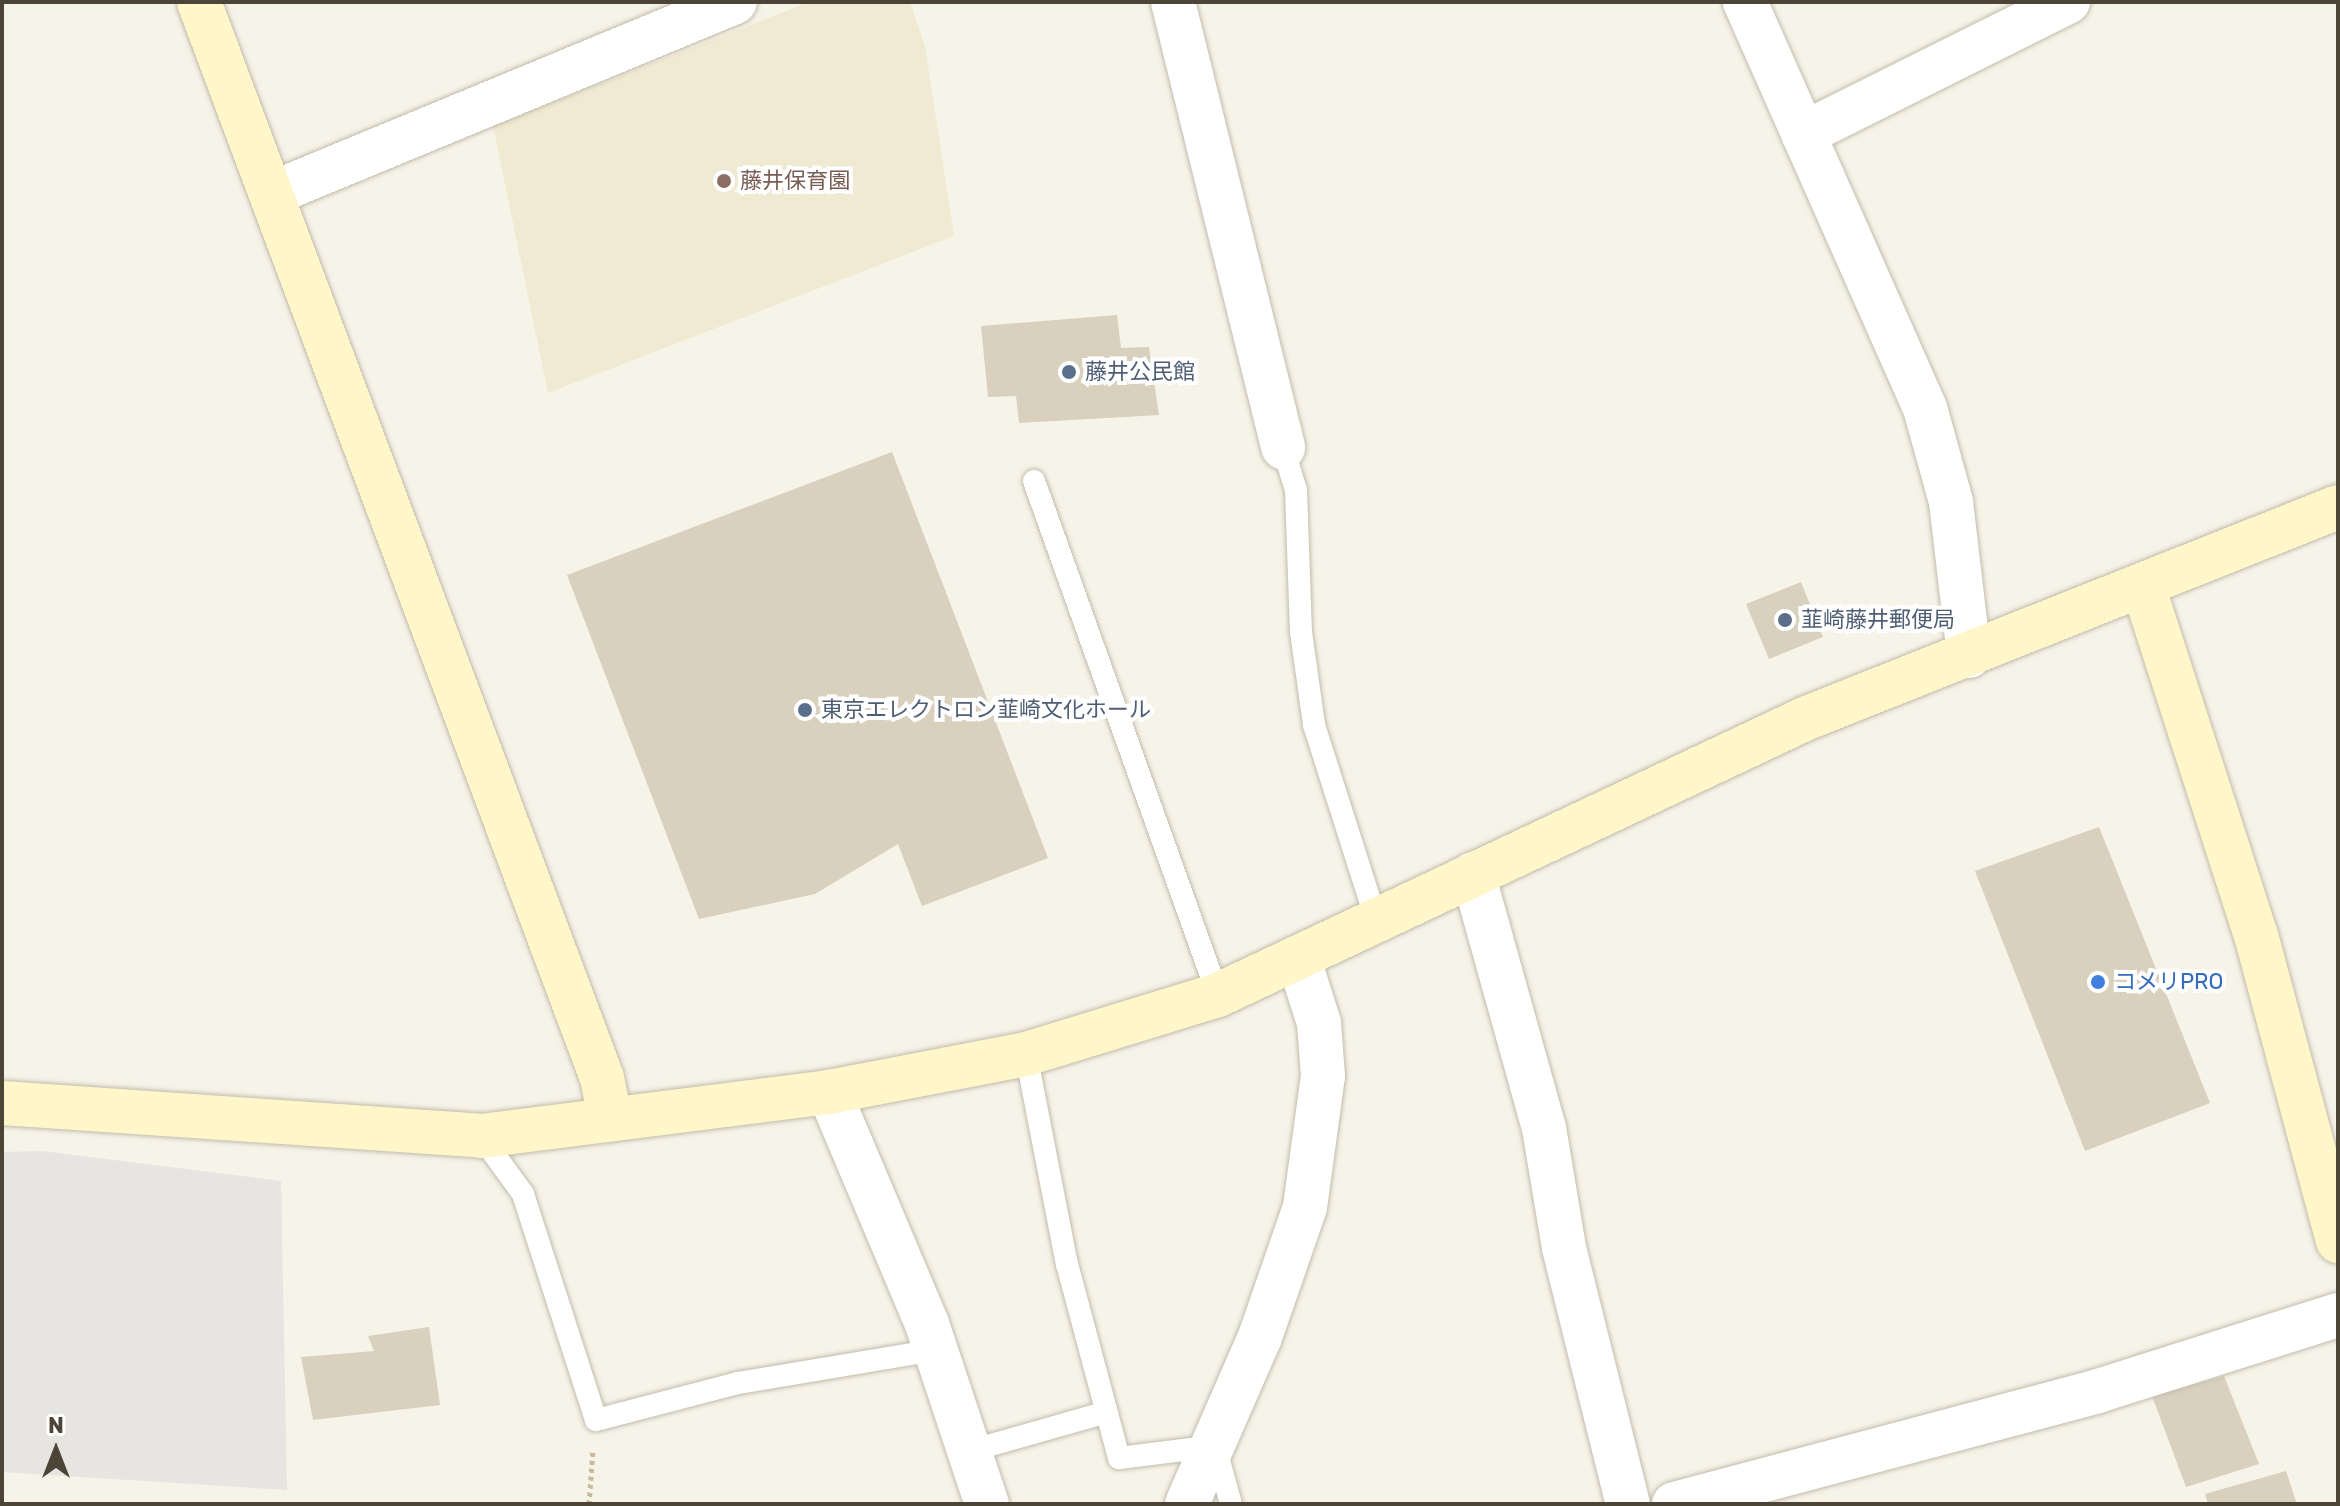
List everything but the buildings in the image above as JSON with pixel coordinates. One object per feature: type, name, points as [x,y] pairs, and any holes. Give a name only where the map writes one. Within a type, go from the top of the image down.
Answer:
[{"type":"street","points":[[199,2],[602,1078],[610,1118]]},
{"type":"street","points":[[271,194],[735,2]]},
{"type":"street","points":[[1173,2],[1283,448]]},
{"type":"street","points":[[1745,2],[1925,408],[1951,502],[1969,656]]},
{"type":"street","points":[[1803,134],[2068,2]]},
{"type":"street","points":[[2,1103],[481,1136],[829,1092],[1026,1054],[1218,995],[1807,718],[2144,589],[2338,507]]},
{"type":"street","points":[[2144,589],[2256,935],[2338,1241]]},
{"type":"street","points":[[1473,874],[1544,1128],[1564,1248],[1628,1504]]},
{"type":"street","points":[[1187,1504],[1215,1446],[1305,1207],[1323,1076],[1319,1023],[1298,957]]},
{"type":"street","points":[[829,1092],[936,1350],[987,1504]]},
{"type":"street","points":[[1674,1504],[2098,1391],[2338,1315]]},
{"type":"lane","points":[[1283,448],[1296,490],[1301,632],[1314,725],[1376,919]]},
{"type":"lane","points":[[1034,481],[1218,995]]},
{"type":"lane","points":[[1026,1054],[1067,1264],[1119,1458],[1215,1446],[1231,1504]]},
{"type":"lane","points":[[481,1136],[523,1194],[596,1420],[738,1383],[936,1350]]},
{"type":"lane","points":[[970,1451],[1107,1412]]},
{"type":"path","points":[[589,1504],[596,1420]]},
{"type":"shaded area","name":"藤井保育園","points":[[809,2],[910,2],[925,46],[954,236],[548,393],[493,126]]},
{"type":"shaded area","points":[[42,1151],[281,1181],[287,1490],[2,1472],[2,1152]]},
{"type":"place","name":"藤井保育園","points":[[724,181]]},
{"type":"place","name":"藤井公民館","points":[[1069,372]]},
{"type":"place","name":"韮崎藤井郵便局","points":[[1785,620]]},
{"type":"place","name":"東京エレクトロン韮崎文化ホール","points":[[805,710]]},
{"type":"place","name":"コメリPRO","points":[[2098,982]]}]
